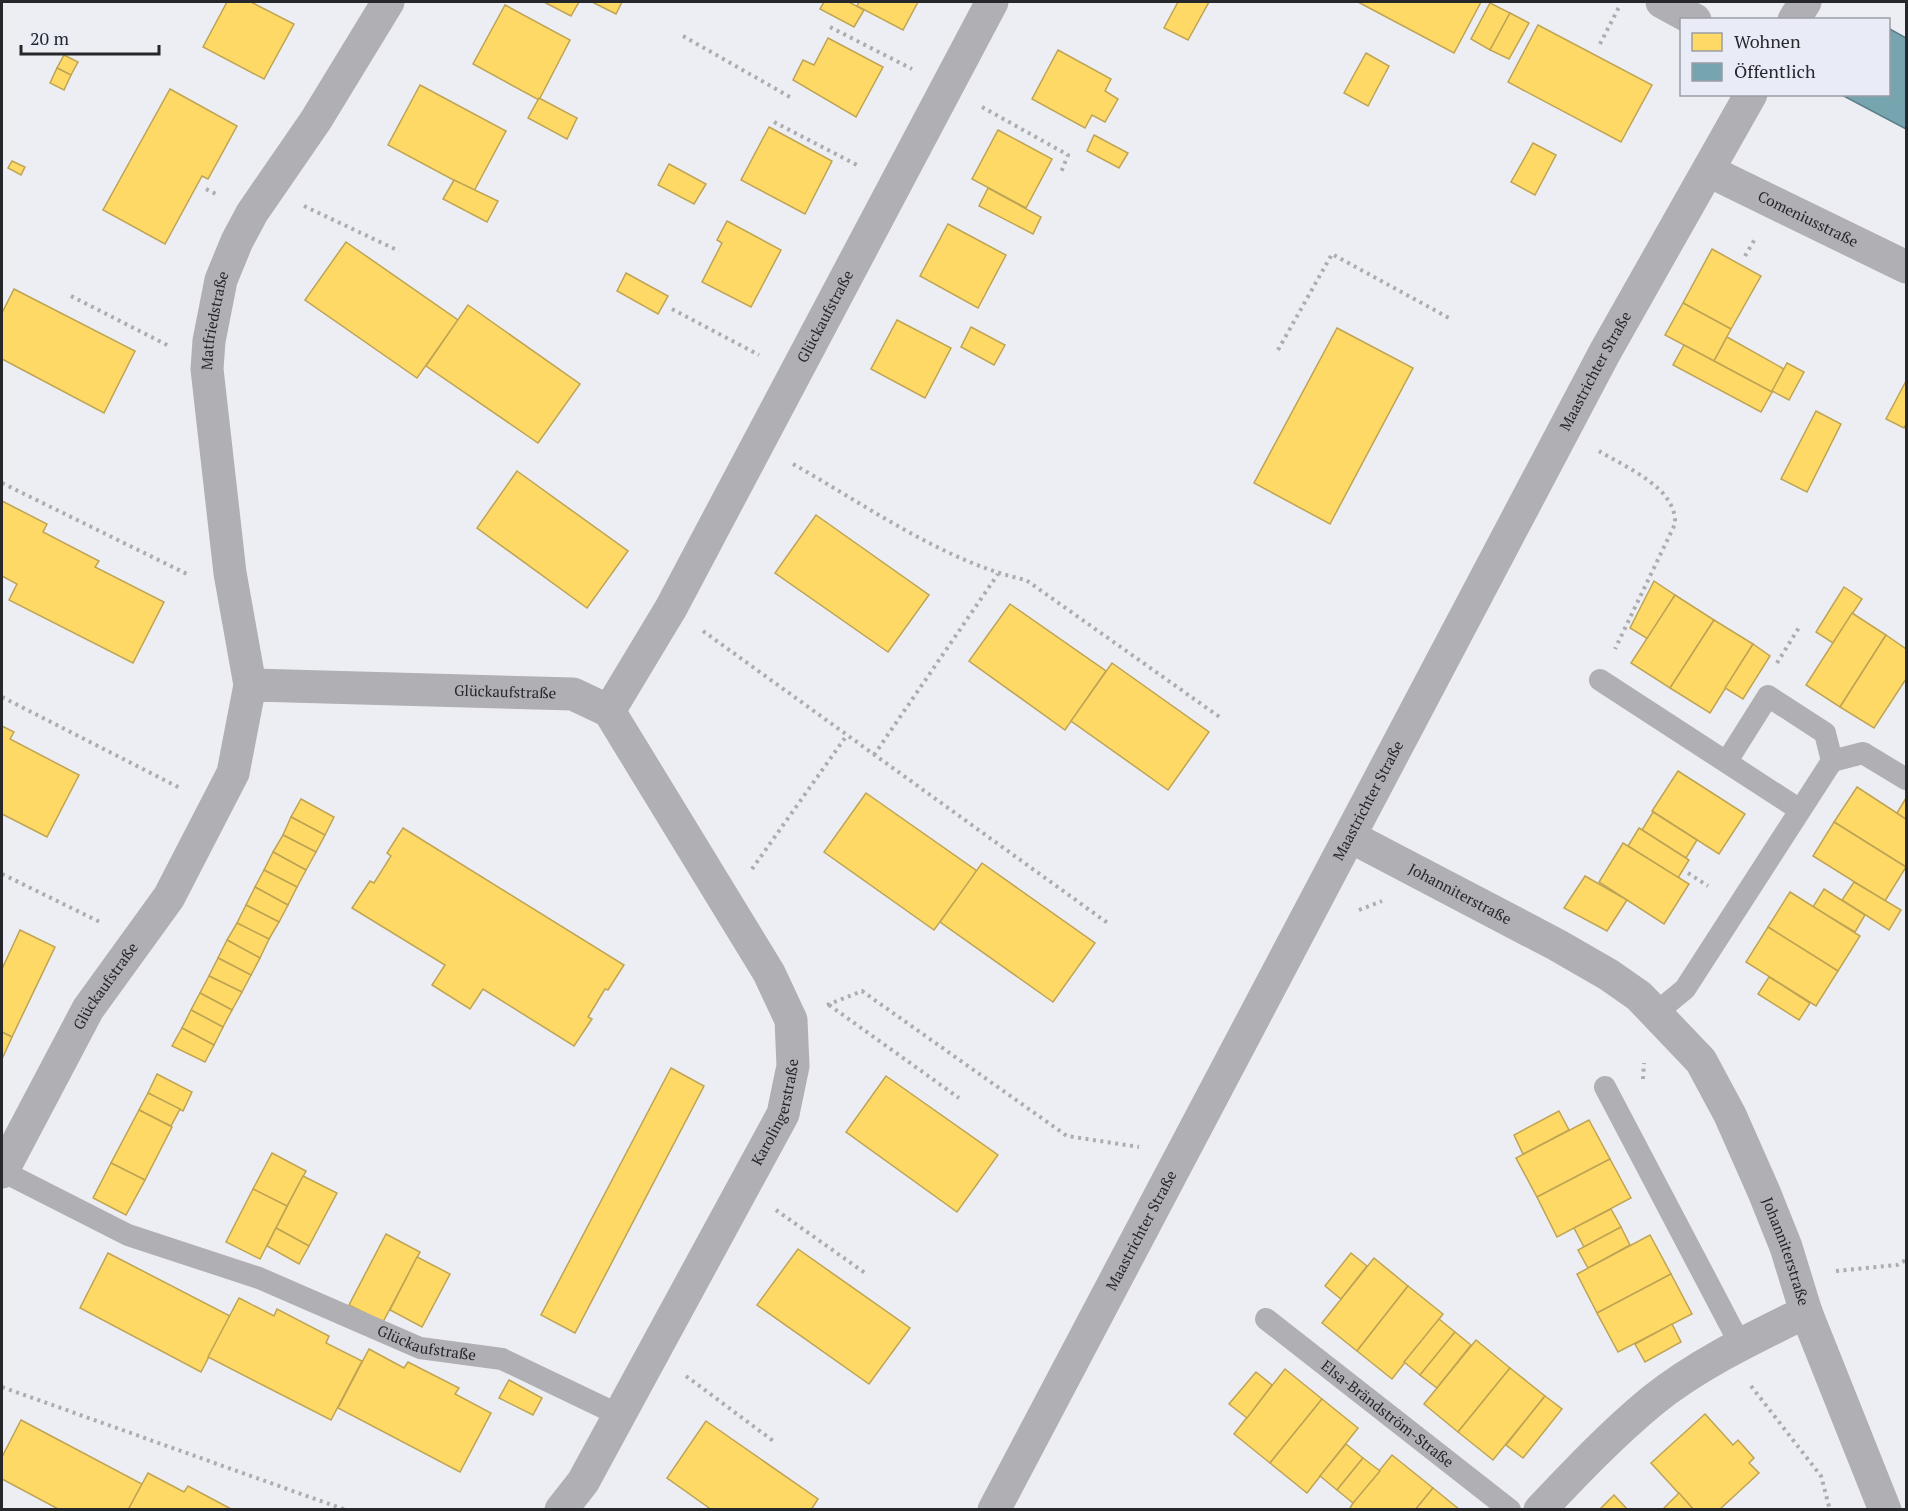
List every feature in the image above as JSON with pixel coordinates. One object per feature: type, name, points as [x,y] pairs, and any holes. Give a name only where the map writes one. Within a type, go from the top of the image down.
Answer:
[{"type":"street","name":"Matfriedstraße","points":[[250,685],[230,573],[207,369],[209,341],[221,280],[237,241],[316,120],[388,2]]},
{"type":"street","name":"Glückaufstraße","points":[[2,1172],[88,1009],[169,897],[233,773],[250,685],[573,694],[609,711],[671,608],[992,2]]},
{"type":"street","points":[[1662,2],[1691,18]]},
{"type":"street","points":[[1795,18],[1805,2]]},
{"type":"street","name":"Maastrichter Straße","points":[[994,1509],[1351,837],[1605,352],[1750,96]]},
{"type":"street","name":"Comeniusstraße","points":[[1709,171],[1906,267]]},
{"type":"street","name":"Karolingerstraße","points":[[561,1509],[583,1482],[783,1114],[793,1066],[791,1020],[770,973],[609,711]]},
{"type":"street","name":"Johanniterstraße","points":[[1351,837],[1557,945],[1609,975],[1657,1012],[1701,1061],[1730,1115],[1786,1246],[1806,1312],[1885,1509]]},
{"type":"street","points":[[1540,1509],[1652,1401],[1733,1348],[1806,1312]]},
{"type":"lane","points":[[1600,680],[1800,810]]},
{"type":"lane","points":[[1727,761],[1768,696],[1825,734],[1832,761]]},
{"type":"lane","points":[[1657,1012],[1685,989],[1832,761],[1863,753],[1906,779]]},
{"type":"lane","points":[[1605,1087],[1733,1348]]},
{"type":"lane","name":"Glückaufstraße","points":[[2,1172],[128,1235],[259,1278],[420,1348],[502,1359],[619,1415]]},
{"type":"lane","name":"Elsa-Brändström-Straße","points":[[1266,1319],[1510,1509]]},
{"type":"path","points":[[1600,44],[1622,2]]},
{"type":"path","points":[[830,27],[946,87],[1068,155],[1060,175]]},
{"type":"path","points":[[683,36],[790,97]]},
{"type":"path","points":[[774,122],[895,184]]},
{"type":"path","points":[[268,191],[370,235],[399,251]]},
{"type":"path","points":[[1278,350],[1332,254],[1449,318]]},
{"type":"path","points":[[71,296],[166,346],[209,341]]},
{"type":"path","points":[[672,309],[793,374]]},
{"type":"path","points":[[758,444],[912,533],[998,574],[1026,580],[1221,718]]},
{"type":"path","points":[[1594,448],[1641,477],[1670,499],[1676,514],[1675,524],[1600,680]]},
{"type":"path","points":[[2,483],[185,576],[230,573]]},
{"type":"path","points":[[874,755],[998,574]]},
{"type":"path","points":[[671,608],[1108,924]]},
{"type":"path","points":[[2,697],[215,806]]},
{"type":"path","points":[[721,894],[757,865],[847,735]]},
{"type":"path","points":[[2,874],[137,940]]},
{"type":"path","points":[[1353,912],[1380,901],[1388,901]]},
{"type":"path","points":[[791,1020],[862,991],[1066,1136],[1137,1146],[1174,1168]]},
{"type":"path","points":[[828,1005],[958,1098]]},
{"type":"path","points":[[1618,1111],[1642,1081],[1645,1066],[1640,1057]]},
{"type":"path","points":[[743,1187],[865,1274]]},
{"type":"path","points":[[1733,1348],[1821,1476],[1830,1509]]},
{"type":"path","points":[[654,1353],[776,1443]]},
{"type":"path","points":[[2,1387],[346,1509]]},
{"type":"building: Wohnen","points":[[227,2],[251,2],[294,24],[264,79],[203,47]]},
{"type":"building: Wohnen","points":[[544,2],[579,2],[571,16]]},
{"type":"building: Wohnen","points":[[592,2],[622,2],[616,14]]},
{"type":"building: Wohnen","points":[[824,2],[849,2],[864,10],[854,27],[820,9]]},
{"type":"building: Wohnen","points":[[859,2],[918,2],[903,30],[857,6]]},
{"type":"building: Wohnen","points":[[1178,2],[1209,2],[1188,40],[1164,28]]},
{"type":"building: Wohnen","points":[[1358,2],[1481,2],[1454,53]]},
{"type":"building: Wohnen","points":[[1490,3],[1510,13],[1490,50],[1471,39]]},
{"type":"building: Wohnen","points":[[505,5],[570,40],[539,100],[473,64]]},
{"type":"building: Wohnen","points":[[1510,13],[1529,23],[1509,59],[1490,50]]},
{"type":"building: Wohnen","points":[[1538,25],[1652,85],[1621,142],[1508,82]]},
{"type":"building: Wohnen","points":[[828,38],[883,67],[856,117],[793,80],[803,60],[814,65]]},
{"type":"building: Wohnen","points":[[1058,50],[1111,79],[1105,91],[1118,99],[1105,122],[1092,115],[1085,128],[1032,99]]},
{"type":"building: Wohnen","points":[[1366,53],[1389,66],[1368,106],[1344,93]]},
{"type":"building: Wohnen","points":[[64,55],[78,62],[71,75],[57,68]]},
{"type":"building: Wohnen","points":[[57,68],[71,75],[64,90],[50,83]]},
{"type":"building: Wohnen","points":[[420,85],[506,131],[474,191],[388,145]]},
{"type":"building: Wohnen","points":[[170,89],[237,126],[208,179],[202,176],[165,244],[103,210]]},
{"type":"building: Wohnen","points":[[539,98],[577,118],[567,139],[528,118]]},
{"type":"building: Wohnen","points":[[769,127],[832,161],[805,214],[741,180]]},
{"type":"building: Wohnen","points":[[998,130],[1052,159],[1026,208],[972,179]]},
{"type":"building: Wohnen","points":[[1094,135],[1128,153],[1119,168],[1087,151]]},
{"type":"building: Wohnen","points":[[1533,143],[1556,155],[1535,195],[1511,182]]},
{"type":"building: Wohnen","points":[[12,161],[25,167],[21,175],[8,168]]},
{"type":"building: Wohnen","points":[[669,164],[706,184],[694,204],[658,185]]},
{"type":"building: Wohnen","points":[[454,180],[498,201],[487,222],[443,199]]},
{"type":"building: Wohnen","points":[[988,188],[1041,217],[1033,234],[979,206]]},
{"type":"building: Wohnen","points":[[727,221],[781,250],[751,307],[702,282],[722,243],[717,240]]},
{"type":"building: Wohnen","points":[[948,224],[1006,255],[978,308],[920,276]]},
{"type":"building: Wohnen","points":[[346,242],[458,320],[417,378],[305,300]]},
{"type":"building: Wohnen","points":[[1712,249],[1761,276],[1731,329],[1683,303]]},
{"type":"building: Wohnen","points":[[626,273],[668,296],[658,314],[617,291]]},
{"type":"building: Wohnen","points":[[14,289],[135,351],[104,413],[2,359],[2,313]]},
{"type":"building: Wohnen","points":[[1683,303],[1731,329],[1714,361],[1665,335]]},
{"type":"building: Wohnen","points":[[468,305],[580,384],[538,443],[426,366]]},
{"type":"building: Wohnen","points":[[897,320],[951,348],[925,398],[871,369]]},
{"type":"building: Wohnen","points":[[971,327],[1005,345],[994,365],[961,347]]},
{"type":"building: Wohnen","points":[[1337,328],[1413,368],[1330,524],[1254,483]]},
{"type":"building: Wohnen","points":[[1727,337],[1784,369],[1772,392],[1714,361]]},
{"type":"building: Wohnen","points":[[1684,345],[1772,392],[1761,412],[1673,365]]},
{"type":"building: Wohnen","points":[[1787,363],[1804,372],[1789,400],[1772,391]]},
{"type":"building: Wohnen","points":[[1906,381],[1906,424],[1904,428],[1886,419]]},
{"type":"building: Wohnen","points":[[1816,411],[1841,424],[1807,492],[1781,479]]},
{"type":"building: Wohnen","points":[[517,471],[628,551],[587,608],[477,528]]},
{"type":"building: Wohnen","points":[[2,501],[47,524],[43,532],[99,561],[95,567],[164,602],[133,663],[9,600],[17,584],[2,576]]},
{"type":"building: Wohnen","points":[[816,515],[929,595],[888,652],[775,573]]},
{"type":"building: Wohnen","points":[[1654,581],[1675,595],[1648,639],[1630,628]]},
{"type":"building: Wohnen","points":[[1844,587],[1862,599],[1833,643],[1816,632]]},
{"type":"building: Wohnen","points":[[1675,595],[1714,620],[1670,688],[1631,663]]},
{"type":"building: Wohnen","points":[[1010,604],[1106,671],[1065,730],[969,661]]},
{"type":"building: Wohnen","points":[[1852,613],[1886,635],[1840,707],[1806,685]]},
{"type":"building: Wohnen","points":[[1714,620],[1753,644],[1710,713],[1670,688]]},
{"type":"building: Wohnen","points":[[1886,635],[1906,649],[1906,679],[1874,728],[1840,707]]},
{"type":"building: Wohnen","points":[[1753,644],[1770,656],[1743,699],[1725,688]]},
{"type":"building: Wohnen","points":[[1112,663],[1209,732],[1168,790],[1071,721]]},
{"type":"building: Wohnen","points":[[2,726],[14,732],[10,739],[79,775],[47,837],[2,814]]},
{"type":"building: Wohnen","points":[[1678,771],[1745,814],[1719,854],[1652,811]]},
{"type":"building: Wohnen","points":[[1857,787],[1906,819],[1906,867],[1834,822]]},
{"type":"building: Wohnen","points":[[866,793],[977,871],[934,930],[824,852]]},
{"type":"building: Wohnen","points":[[1906,798],[1906,819],[1897,813]]},
{"type":"building: Wohnen","points":[[301,799],[334,817],[325,835],[291,817]]},
{"type":"building: Wohnen","points":[[1653,812],[1697,840],[1686,858],[1642,830]]},
{"type":"building: Wohnen","points":[[291,817],[325,835],[316,852],[283,835]]},
{"type":"building: Wohnen","points":[[1834,822],[1906,867],[1885,901],[1813,856]]},
{"type":"building: Wohnen","points":[[403,828],[624,965],[608,990],[605,989],[588,1017],[592,1019],[574,1046],[483,989],[470,1009],[432,985],[445,965],[352,908],[370,881],[374,883],[391,856],[387,853]]},
{"type":"building: Wohnen","points":[[1639,828],[1689,860],[1678,878],[1628,846]]},
{"type":"building: Wohnen","points":[[283,835],[316,852],[306,870],[273,852]]},
{"type":"building: Wohnen","points":[[1623,843],[1689,884],[1664,924],[1599,882]]},
{"type":"building: Wohnen","points":[[273,852],[306,870],[297,887],[264,870]]},
{"type":"building: Wohnen","points":[[982,863],[1095,943],[1053,1002],[940,922]]},
{"type":"building: Wohnen","points":[[264,870],[297,887],[288,905],[255,887]]},
{"type":"building: Wohnen","points":[[1585,876],[1627,900],[1607,931],[1564,908]]},
{"type":"building: Wohnen","points":[[1854,882],[1901,910],[1889,930],[1842,900]]},
{"type":"building: Wohnen","points":[[255,887],[288,905],[279,922],[246,905]]},
{"type":"building: Wohnen","points":[[1824,889],[1865,915],[1855,932],[1813,907]]},
{"type":"building: Wohnen","points":[[1790,892],[1860,936],[1838,971],[1768,927]]},
{"type":"building: Wohnen","points":[[246,905],[279,922],[269,939],[237,923]]},
{"type":"building: Wohnen","points":[[237,923],[269,939],[260,958],[227,940]]},
{"type":"building: Wohnen","points":[[1768,927],[1838,971],[1816,1006],[1746,962]]},
{"type":"building: Wohnen","points":[[20,930],[55,947],[12,1037],[2,1032],[2,969]]},
{"type":"building: Wohnen","points":[[227,940],[260,958],[251,975],[218,958]]},
{"type":"building: Wohnen","points":[[218,958],[251,975],[242,992],[209,976]]},
{"type":"building: Wohnen","points":[[209,976],[242,992],[232,1010],[200,993]]},
{"type":"building: Wohnen","points":[[1769,977],[1810,1003],[1799,1020],[1758,994]]},
{"type":"building: Wohnen","points":[[200,993],[232,1010],[223,1027],[191,1010]]},
{"type":"building: Wohnen","points":[[191,1010],[223,1027],[214,1045],[182,1028]]},
{"type":"building: Wohnen","points":[[182,1028],[214,1045],[205,1062],[172,1046]]},
{"type":"building: Wohnen","points":[[2,1032],[12,1037],[2,1059]]},
{"type":"building: Wohnen","points":[[671,1068],[704,1086],[575,1333],[541,1315]]},
{"type":"building: Wohnen","points":[[157,1074],[192,1092],[183,1111],[148,1093]]},
{"type":"building: Wohnen","points":[[886,1076],[998,1155],[957,1212],[846,1132]]},
{"type":"building: Wohnen","points":[[148,1093],[180,1109],[171,1126],[139,1110]]},
{"type":"building: Wohnen","points":[[139,1110],[172,1127],[145,1180],[111,1163]]},
{"type":"building: Wohnen","points":[[1559,1111],[1569,1130],[1523,1154],[1514,1135]]},
{"type":"building: Wohnen","points":[[1589,1120],[1610,1159],[1537,1197],[1516,1158]]},
{"type":"building: Wohnen","points":[[272,1153],[306,1171],[287,1206],[253,1189]]},
{"type":"building: Wohnen","points":[[1610,1159],[1631,1198],[1557,1237],[1537,1197]]},
{"type":"building: Wohnen","points":[[111,1163],[145,1180],[126,1215],[93,1198]]},
{"type":"building: Wohnen","points":[[303,1176],[337,1193],[309,1246],[276,1228]]},
{"type":"building: Wohnen","points":[[253,1189],[287,1206],[260,1259],[226,1242]]},
{"type":"building: Wohnen","points":[[1611,1209],[1621,1227],[1584,1247],[1574,1228]]},
{"type":"building: Wohnen","points":[[1621,1227],[1630,1245],[1588,1268],[1578,1250]]},
{"type":"building: Wohnen","points":[[276,1228],[309,1246],[299,1264],[267,1246]]},
{"type":"building: Wohnen","points":[[386,1234],[420,1252],[383,1322],[349,1305]]},
{"type":"building: Wohnen","points":[[1650,1235],[1671,1274],[1597,1313],[1577,1274]]},
{"type":"building: Wohnen","points":[[798,1249],[910,1328],[869,1384],[757,1305]]},
{"type":"building: Wohnen","points":[[108,1253],[230,1316],[201,1372],[80,1308]]},
{"type":"building: Wohnen","points":[[1351,1253],[1367,1266],[1341,1299],[1325,1286]]},
{"type":"building: Wohnen","points":[[417,1257],[450,1274],[422,1327],[390,1310]]},
{"type":"building: Wohnen","points":[[1374,1258],[1408,1286],[1357,1351],[1322,1323]]},
{"type":"building: Wohnen","points":[[1671,1274],[1692,1314],[1618,1352],[1597,1313]]},
{"type":"building: Wohnen","points":[[1408,1286],[1443,1314],[1392,1379],[1357,1351]]},
{"type":"building: Wohnen","points":[[239,1298],[274,1316],[277,1309],[329,1336],[326,1343],[362,1361],[331,1420],[208,1357]]},
{"type":"building: Wohnen","points":[[1439,1319],[1455,1332],[1420,1375],[1404,1362]]},
{"type":"building: Wohnen","points":[[1672,1324],[1681,1342],[1645,1362],[1635,1344]]},
{"type":"building: Wohnen","points":[[1455,1332],[1471,1345],[1437,1388],[1420,1375]]},
{"type":"building: Wohnen","points":[[1476,1340],[1510,1368],[1458,1432],[1424,1404]]},
{"type":"building: Wohnen","points":[[369,1349],[404,1368],[408,1362],[459,1388],[455,1394],[491,1413],[460,1472],[338,1408]]},
{"type":"building: Wohnen","points":[[1510,1368],[1545,1396],[1493,1460],[1458,1432]]},
{"type":"building: Wohnen","points":[[1285,1369],[1322,1399],[1270,1463],[1234,1434]]},
{"type":"building: Wohnen","points":[[1256,1372],[1272,1385],[1247,1418],[1229,1404]]},
{"type":"building: Wohnen","points":[[509,1380],[542,1398],[533,1415],[499,1398]]},
{"type":"building: Wohnen","points":[[1545,1396],[1562,1409],[1523,1458],[1506,1445]]},
{"type":"building: Wohnen","points":[[1322,1399],[1358,1428],[1307,1493],[1270,1463]]},
{"type":"building: Wohnen","points":[[1705,1414],[1733,1445],[1738,1440],[1754,1458],[1749,1463],[1759,1473],[1719,1510],[1694,1510],[1651,1463]]},
{"type":"building: Wohnen","points":[[21,1420],[142,1484],[128,1510],[60,1510],[2,1479],[2,1457]]},
{"type":"building: Wohnen","points":[[706,1421],[818,1499],[811,1510],[712,1510],[667,1478]]},
{"type":"building: Wohnen","points":[[1346,1444],[1363,1458],[1337,1490],[1320,1476]]},
{"type":"building: Wohnen","points":[[1392,1455],[1433,1488],[1415,1510],[1353,1510],[1350,1508],[1353,1503]]},
{"type":"building: Wohnen","points":[[1363,1458],[1380,1471],[1353,1503],[1337,1490]]},
{"type":"building: Wohnen","points":[[148,1473],[184,1492],[188,1486],[233,1510],[128,1510]]},
{"type":"building: Wohnen","points":[[1433,1488],[1460,1510],[1415,1510]]},
{"type":"building: Wohnen","points":[[1679,1493],[1694,1510],[1662,1510]]},
{"type":"building: Wohnen","points":[[1614,1495],[1628,1510],[1599,1510]]},
{"type":"building: Öffentlich","points":[[1890,29],[1906,38],[1906,129],[1844,96],[1890,96]]}]
